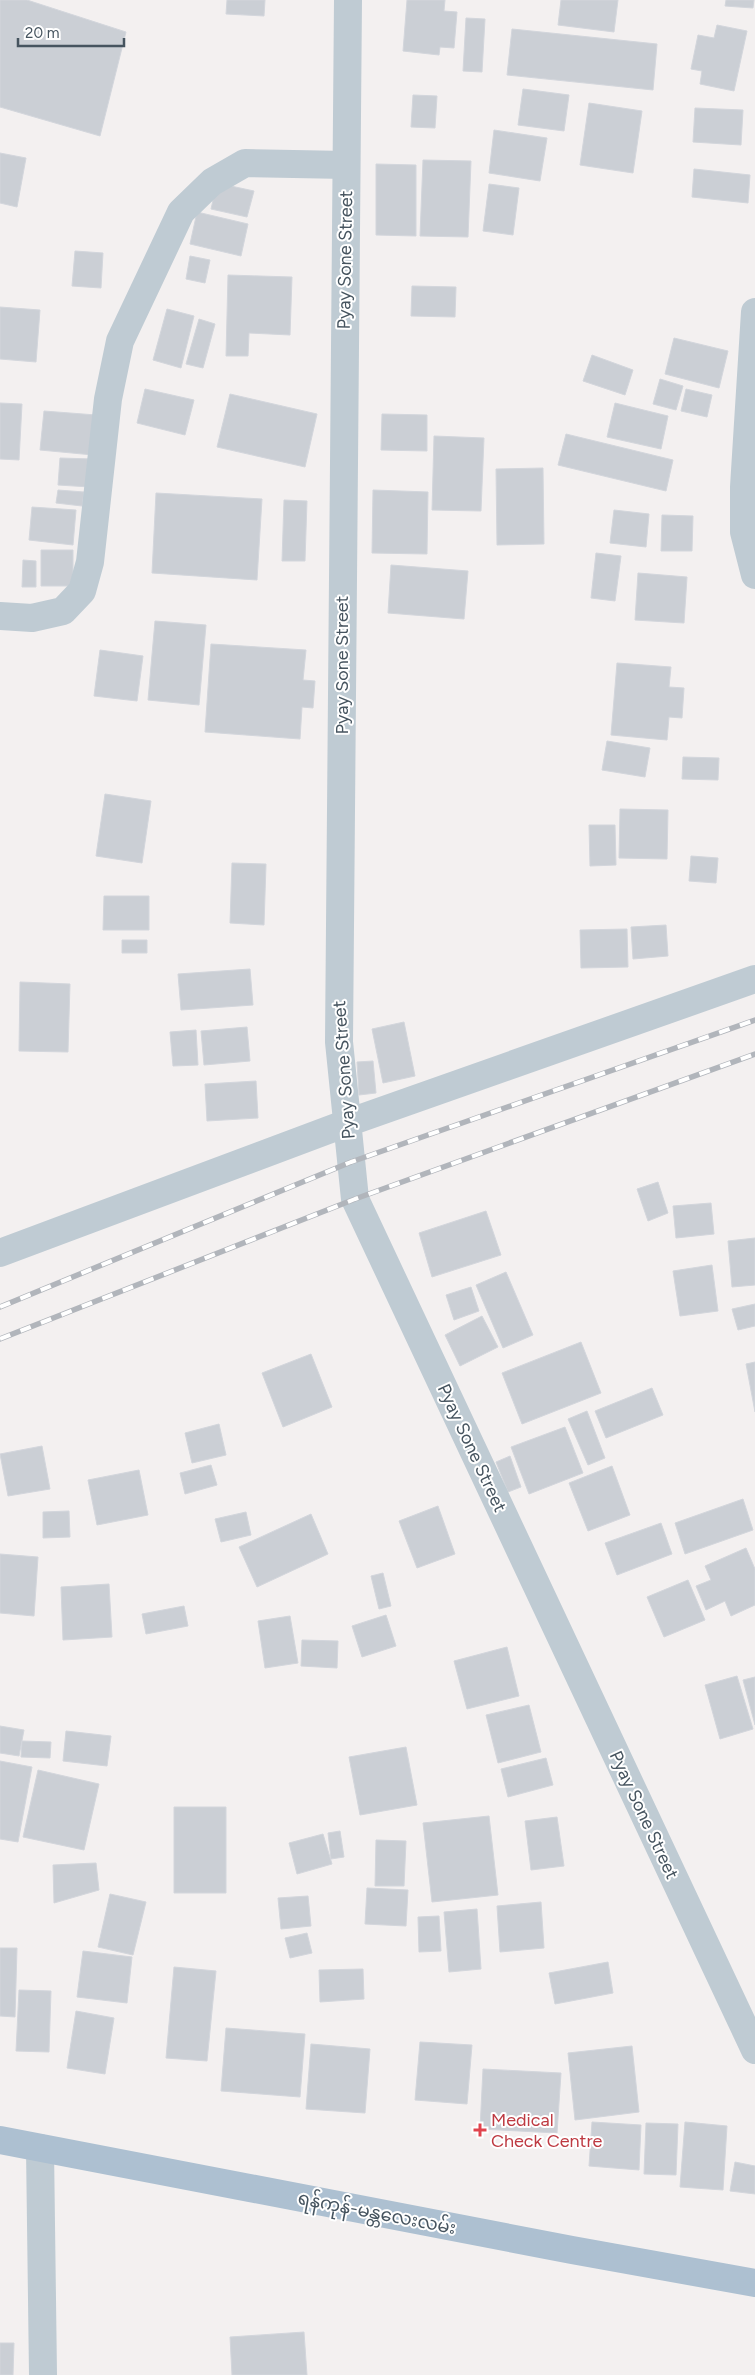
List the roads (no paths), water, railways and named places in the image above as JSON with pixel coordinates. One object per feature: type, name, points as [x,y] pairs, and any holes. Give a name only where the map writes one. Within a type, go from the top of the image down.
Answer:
[{"type":"main road","name":"ရန်ကုန်-မန္တလေးလမ်း","points":[[0,2140],[572,2250],[755,2283]]},
{"type":"street","name":"Pyay Sone Street","points":[[348,0],[339,1042],[355,1199],[755,2050]]},
{"type":"street","points":[[0,616],[32,618],[63,611],[82,590],[90,562],[108,400],[120,341],[182,212],[212,182],[245,163],[346,165]]},
{"type":"street","points":[[755,312],[744,487],[744,532],[755,575]]},
{"type":"street","points":[[0,1253],[347,1123],[755,979]]},
{"type":"street","points":[[40,2148],[43,2375]]},
{"type":"railway","points":[[0,1307],[351,1162],[755,1020]]},
{"type":"railway","points":[[0,1339],[355,1199],[755,1054]]},
{"type":"place","name":"Medical Check Centre","points":[[480,2130]]}]
